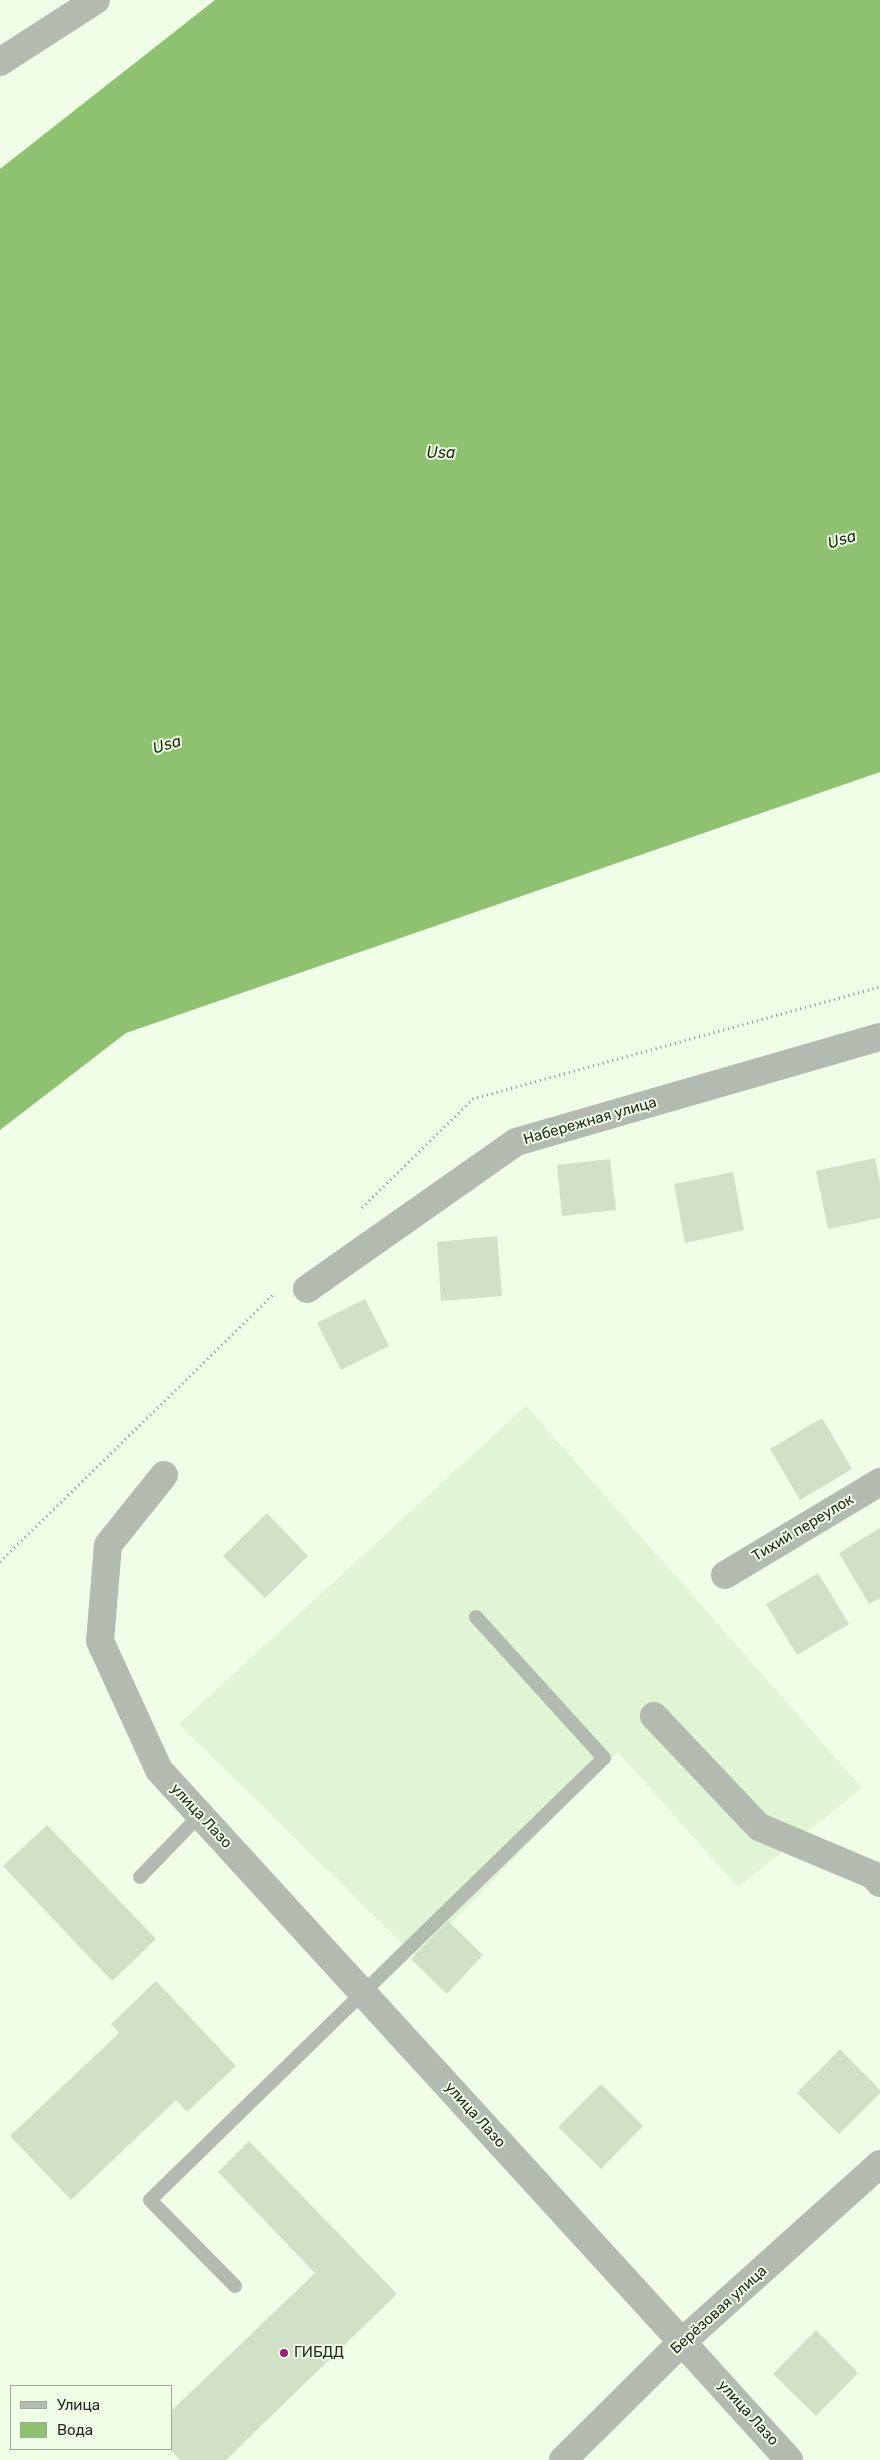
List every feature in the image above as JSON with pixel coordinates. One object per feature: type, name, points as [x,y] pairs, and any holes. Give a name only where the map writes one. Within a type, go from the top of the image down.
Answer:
[{"type":"street","points":[[0,62],[96,0]]},
{"type":"street","name":"Набережная улица","points":[[307,1289],[516,1142],[880,1037]]},
{"type":"street","name":"улица Лазо","points":[[164,1475],[108,1545],[100,1640],[159,1770],[790,2460]]},
{"type":"street","name":"Тихий переулок","points":[[725,1575],[880,1482]]},
{"type":"street","points":[[654,1716],[759,1827],[873,1876],[880,1883]]},
{"type":"street","name":"Берёзовая улица","points":[[563,2460],[682,2342],[880,2164]]},
{"type":"lane","points":[[235,2286],[150,2200],[604,1758],[476,1617]]},
{"type":"lane","points":[[140,1877],[200,1815]]},
{"type":"shaded area","points":[[526,1406],[862,1788],[738,1887],[618,1752],[417,1958],[179,1724]]},
{"type":"water","name":"Usa","points":[[215,0],[880,0],[880,772],[126,1033],[0,1130],[0,169]]},
{"type":"building","points":[[875,1158],[880,1183],[880,1218],[828,1229],[816,1171]]},
{"type":"building","points":[[610,1159],[616,1210],[562,1216],[557,1165]]},
{"type":"building","points":[[733,1172],[744,1230],[685,1243],[674,1184]]},
{"type":"building","points":[[497,1236],[502,1296],[441,1301],[437,1242]]},
{"type":"building","points":[[365,1299],[389,1346],[341,1370],[317,1323]]},
{"type":"building","points":[[822,1418],[852,1469],[800,1500],[770,1449]]},
{"type":"building","points":[[267,1513],[308,1556],[265,1598],[223,1556]]},
{"type":"building","points":[[880,1528],[880,1598],[869,1604],[839,1553]]},
{"type":"building","points":[[818,1573],[849,1624],[797,1655],[766,1604]]},
{"type":"building","points":[[47,1825],[156,1939],[112,1981],[3,1866]]},
{"type":"building","points":[[448,1921],[483,1955],[447,1994],[411,1959]]},
{"type":"building","points":[[156,1981],[236,2066],[187,2112],[176,2100],[71,2200],[10,2136],[119,2033],[111,2024]]},
{"type":"building","points":[[840,2049],[880,2090],[880,2093],[839,2134],[797,2093]]},
{"type":"building","points":[[601,2084],[643,2126],[601,2169],[558,2127]]},
{"type":"building","name":"ГИБДД","points":[[249,2141],[397,2294],[226,2460],[180,2460],[171,2450],[172,2410],[315,2273],[218,2172]]},
{"type":"building","points":[[816,2330],[858,2373],[816,2416],[773,2374]]},
{"type":"place","name":"ГИБДД","points":[[284,2353]]}]
